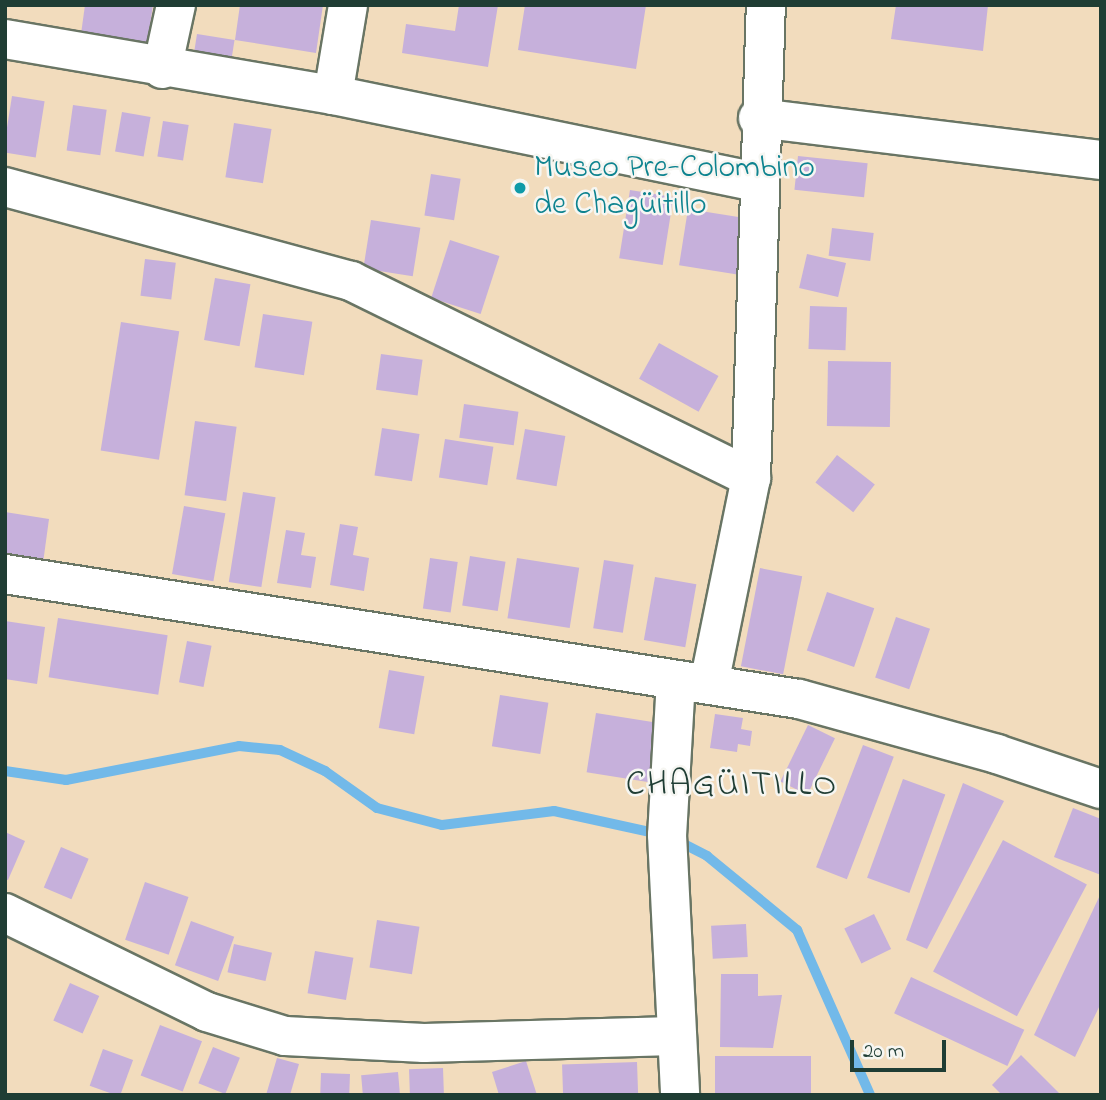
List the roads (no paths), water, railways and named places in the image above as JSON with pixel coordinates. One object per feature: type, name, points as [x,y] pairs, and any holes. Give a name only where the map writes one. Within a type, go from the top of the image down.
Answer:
[{"type":"street","points":[[162,69],[176,5]]},
{"type":"street","points":[[333,95],[348,5]]},
{"type":"street","points":[[680,1095],[674,1037],[667,835],[692,682],[751,478],[758,118],[766,5]]},
{"type":"street","points":[[5,39],[162,69],[333,95],[758,182]]},
{"type":"street","points":[[758,118],[1101,160]]},
{"type":"street","points":[[5,187],[351,281],[751,478]]},
{"type":"street","points":[[5,574],[692,682],[898,726],[1101,789]]},
{"type":"street","points":[[5,913],[206,1012],[285,1037],[424,1043],[674,1037]]},
{"type":"waterway","points":[[5,771],[66,780],[239,746],[280,750],[325,771],[377,808],[442,825],[554,811],[659,834]]},
{"type":"waterway","points":[[676,840],[707,856],[797,930],[870,1095]]},
{"type":"place","name":"Museo Pre-Colombino de Chagüitillo","points":[[520,188]]},
{"type":"district","name":"CHAGÜITILLO","points":[[732,786]]}]
